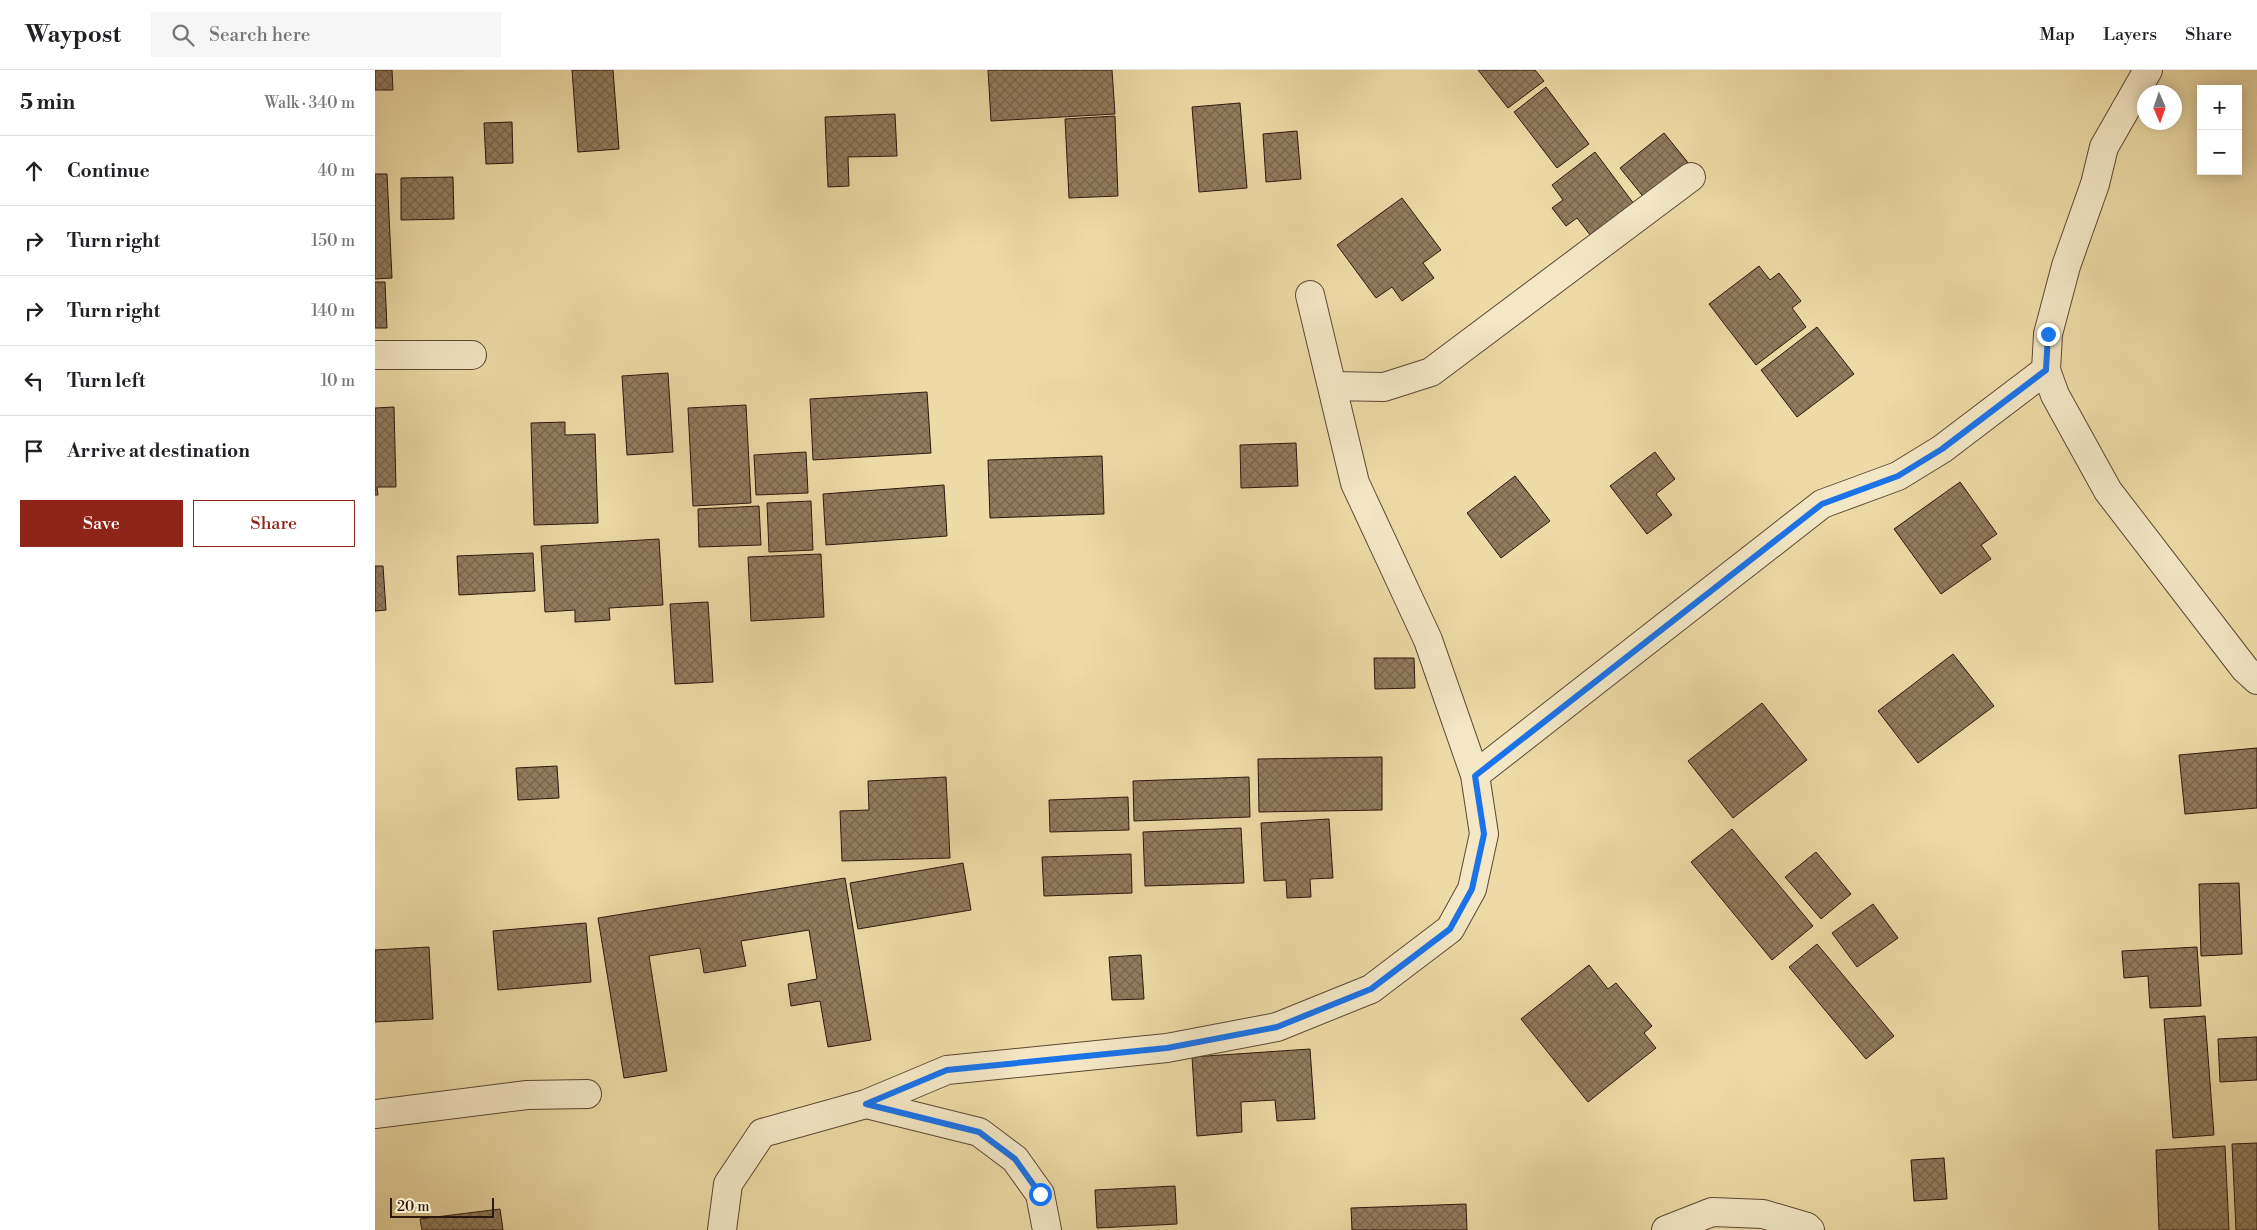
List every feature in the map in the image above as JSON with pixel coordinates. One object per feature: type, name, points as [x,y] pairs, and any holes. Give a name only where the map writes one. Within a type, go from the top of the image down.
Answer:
[{"type":"street","points":[[2148,70],[2104,147],[2095,184],[2066,266],[2048,334],[2046,370],[2055,395],[2109,491],[2245,669],[2257,680]]},
{"type":"street","points":[[1332,386],[1384,387],[1431,372],[1691,177]]},
{"type":"street","points":[[722,1230],[728,1184],[762,1133],[866,1104],[947,1070],[1167,1048],[1277,1027],[1371,989],[1450,929],[1472,889],[1484,834],[1475,776],[1428,640],[1355,483],[1310,294]]},
{"type":"street","points":[[375,355],[472,355]]},
{"type":"street","points":[[1475,776],[1822,504],[1898,476],[1942,449],[2046,370]]},
{"type":"street","points":[[375,1114],[527,1095],[587,1094]]},
{"type":"street","points":[[866,1104],[979,1132],[1015,1159],[1040,1194],[1047,1230]]},
{"type":"street","points":[[1666,1230],[1712,1212],[1763,1214],[1807,1227],[1810,1230]]},
{"type":"building","points":[[375,70],[392,70],[393,90],[375,90]]},
{"type":"building","points":[[572,70],[613,70],[619,149],[578,152]]},
{"type":"building","points":[[988,70],[1112,70],[1115,114],[991,121]]},
{"type":"building","points":[[1478,70],[1535,70],[1544,81],[1508,108]]},
{"type":"building","points":[[1546,87],[1589,144],[1557,168],[1514,112]]},
{"type":"building","points":[[1240,103],[1247,188],[1199,192],[1192,107]]},
{"type":"building","points":[[895,114],[897,156],[848,157],[849,186],[828,187],[825,117]]},
{"type":"building","points":[[1115,116],[1118,196],[1069,198],[1065,119]]},
{"type":"building","points":[[512,122],[513,163],[486,164],[484,123]]},
{"type":"building","points":[[1297,131],[1301,179],[1266,182],[1263,134]]},
{"type":"building","points":[[1664,133],[1694,170],[1650,205],[1620,168]]},
{"type":"building","points":[[1595,152],[1634,204],[1591,236],[1577,218],[1566,226],[1552,208],[1563,200],[1552,185]]},
{"type":"building","points":[[375,174],[387,174],[392,278],[375,279]]},
{"type":"building","points":[[453,177],[454,219],[401,220],[401,178]]},
{"type":"building","points":[[1402,198],[1441,250],[1423,263],[1434,278],[1402,301],[1392,287],[1376,298],[1337,245]]},
{"type":"building","points":[[1759,266],[1770,280],[1779,273],[1801,301],[1792,308],[1806,327],[1756,365],[1709,304]]},
{"type":"building","points":[[375,282],[385,282],[387,328],[375,328]]},
{"type":"building","points":[[1817,327],[1854,374],[1797,417],[1761,370]]},
{"type":"building","points":[[668,373],[673,452],[627,455],[622,376]]},
{"type":"building","points":[[927,392],[931,453],[813,460],[810,399]]},
{"type":"building","points":[[746,405],[751,503],[693,506],[688,408]]},
{"type":"building","points":[[394,407],[396,487],[377,487],[378,495],[375,495],[375,408]]},
{"type":"building","points":[[565,422],[565,435],[595,434],[598,523],[534,525],[531,423]]},
{"type":"building","points":[[1296,443],[1298,486],[1241,488],[1240,445]]},
{"type":"building","points":[[806,452],[808,493],[756,495],[754,455]]},
{"type":"building","points":[[1655,452],[1675,479],[1656,494],[1672,515],[1647,534],[1610,486]]},
{"type":"building","points":[[1102,456],[1104,514],[990,518],[988,460]]},
{"type":"building","points":[[1515,476],[1550,521],[1501,558],[1467,513]]},
{"type":"building","points":[[1960,482],[1997,534],[1981,545],[1991,559],[1941,594],[1894,529]]},
{"type":"building","points":[[944,485],[947,536],[826,545],[823,494]]},
{"type":"building","points":[[811,501],[813,550],[769,552],[767,503]]},
{"type":"building","points":[[759,506],[761,545],[699,547],[698,509]]},
{"type":"building","points":[[659,539],[663,605],[609,608],[610,620],[575,622],[575,610],[545,612],[541,546]]},
{"type":"building","points":[[533,553],[535,591],[459,595],[457,556]]},
{"type":"building","points":[[821,554],[824,617],[751,621],[748,557]]},
{"type":"building","points":[[375,566],[383,566],[386,610],[375,611]]},
{"type":"building","points":[[708,602],[713,682],[675,684],[670,604]]},
{"type":"building","points":[[1953,654],[1994,706],[1918,763],[1878,711]]},
{"type":"building","points":[[1374,658],[1414,658],[1415,688],[1375,689]]},
{"type":"building","points":[[1762,703],[1807,760],[1733,818],[1688,761]]},
{"type":"building","points":[[2257,748],[2257,808],[2185,814],[2179,755]]},
{"type":"building","points":[[1382,757],[1382,810],[1259,812],[1258,759]]},
{"type":"building","points":[[557,766],[559,798],[518,800],[516,768]]},
{"type":"building","points":[[946,777],[950,858],[842,861],[840,811],[869,810],[868,781]]},
{"type":"building","points":[[1249,777],[1250,817],[1134,821],[1133,781]]},
{"type":"building","points":[[1128,797],[1129,830],[1050,832],[1049,800]]},
{"type":"building","points":[[1329,819],[1333,878],[1310,879],[1311,897],[1287,898],[1286,880],[1264,881],[1261,823]]},
{"type":"building","points":[[1241,828],[1244,883],[1145,886],[1143,832]]},
{"type":"building","points":[[1732,829],[1813,926],[1772,960],[1691,862]]},
{"type":"building","points":[[1816,852],[1851,894],[1821,919],[1785,877]]},
{"type":"building","points":[[1131,854],[1132,893],[1044,896],[1042,857]]},
{"type":"building","points":[[963,863],[971,910],[858,929],[850,883]]},
{"type":"building","points":[[845,878],[871,1040],[828,1047],[820,1001],[791,1006],[788,984],[817,979],[809,930],[741,941],[746,966],[704,973],[700,948],[649,956],[667,1071],[624,1078],[598,918]]},
{"type":"building","points":[[2239,883],[2242,954],[2201,956],[2199,884]]},
{"type":"building","points":[[1873,904],[1898,938],[1857,967],[1832,933]]},
{"type":"building","points":[[586,923],[591,982],[498,990],[493,931]]},
{"type":"building","points":[[1817,944],[1894,1036],[1866,1059],[1789,967]]},
{"type":"building","points":[[429,947],[433,1019],[375,1022],[375,950]]},
{"type":"building","points":[[2197,947],[2201,1006],[2150,1008],[2148,976],[2124,978],[2122,951]]},
{"type":"building","points":[[1141,955],[1144,999],[1112,1000],[1109,957]]},
{"type":"building","points":[[1589,965],[1608,989],[1616,983],[1652,1026],[1644,1033],[1656,1048],[1588,1102],[1521,1019]]},
{"type":"building","points":[[2205,1016],[2214,1135],[2173,1138],[2164,1019]]},
{"type":"building","points":[[2257,1037],[2257,1080],[2220,1082],[2218,1039]]},
{"type":"building","points":[[1310,1049],[1315,1119],[1277,1121],[1275,1100],[1241,1102],[1242,1132],[1197,1136],[1192,1057]]},
{"type":"building","points":[[2257,1143],[2257,1230],[2236,1230],[2232,1144]]},
{"type":"building","points":[[2225,1146],[2229,1230],[2159,1230],[2156,1150]]},
{"type":"building","points":[[1944,1158],[1947,1199],[1914,1201],[1911,1160]]},
{"type":"building","points":[[1175,1186],[1177,1224],[1097,1228],[1095,1190]]},
{"type":"building","points":[[1466,1204],[1467,1230],[1352,1230],[1351,1208]]},
{"type":"building","points":[[500,1209],[503,1230],[422,1230],[420,1219]]},
{"type":"route","points":[[1040,1194],[1015,1159],[979,1132],[866,1104],[947,1070],[1167,1048],[1277,1027],[1371,989],[1450,929],[1472,889],[1484,834],[1475,776],[1822,504],[1898,476],[1942,449],[2046,370],[2048,334]]}]
